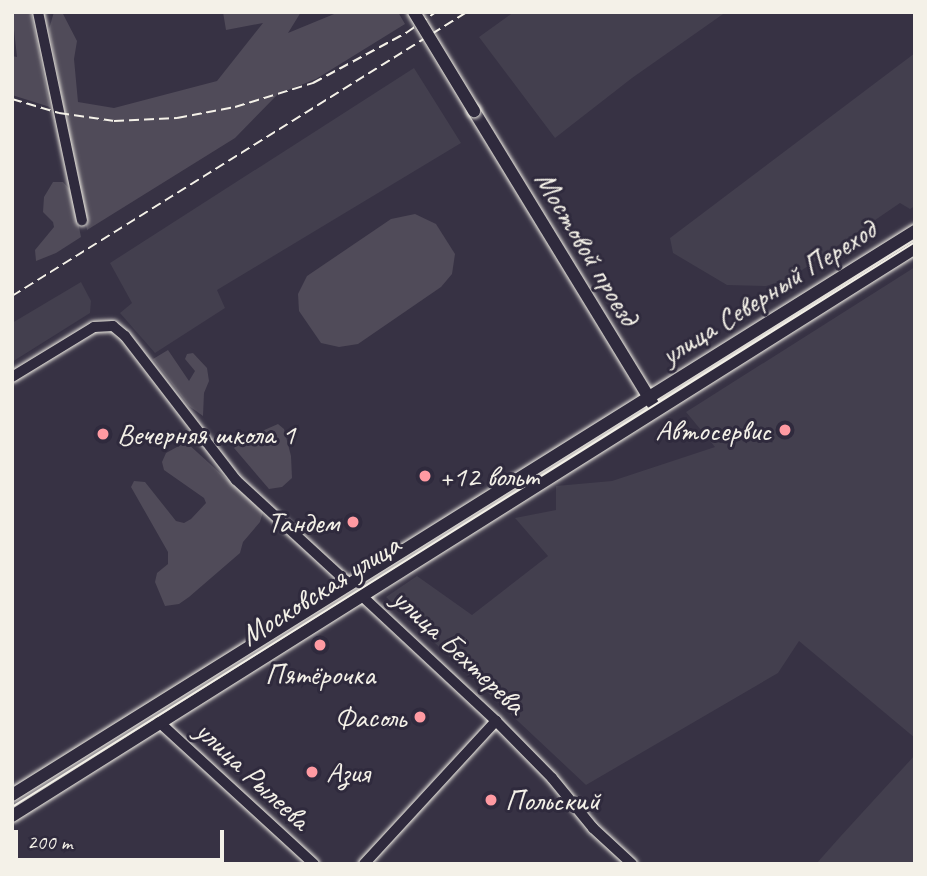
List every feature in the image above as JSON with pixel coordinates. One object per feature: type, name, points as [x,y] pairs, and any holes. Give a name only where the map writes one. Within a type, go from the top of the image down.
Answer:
[{"type":"main road","name":"Мостовой проезд","points":[[414,12],[657,410]]},
{"type":"main road","name":"улица Северный Переход","points":[[648,397],[915,231]]},
{"type":"main road","name":"улица Северный Переход","points":[[657,410],[915,248]]},
{"type":"main road","name":"Московская улица","points":[[12,794],[648,397]]},
{"type":"main road","name":"Московская улица","points":[[12,816],[657,410]]},
{"type":"main road","name":"улица Бехтерева","points":[[349,584],[362,596]]},
{"type":"street","points":[[38,12],[82,220]]},
{"type":"street","name":"улица Бехтерева","points":[[12,377],[88,331],[107,325],[125,335],[236,480],[349,584]]},
{"type":"street","name":"улица Бехтерева","points":[[362,596],[496,721],[552,778],[593,828],[632,864]]},
{"type":"street","points":[[364,864],[496,721]]},
{"type":"street","name":"улица Рылеева","points":[[159,722],[314,864]]},
{"type":"shaded area","points":[[12,12],[31,12],[50,107],[12,95],[12,56],[17,57]]},
{"type":"shaded area","points":[[54,12],[62,12],[77,41],[74,59],[78,102],[114,108],[217,81],[263,23],[226,30],[223,12],[301,12],[288,33],[339,12],[398,12],[405,24],[316,79],[278,94],[235,138],[87,230],[49,29]]},
{"type":"shaded area","points":[[514,12],[726,12],[632,78],[555,138],[479,37]]},
{"type":"shaded area","points":[[915,53],[915,206],[910,209],[900,203],[789,279],[766,286],[727,285],[673,253],[670,238]]},
{"type":"shaded area","points":[[414,68],[461,143],[217,290],[225,308],[155,353],[120,313],[132,303],[110,263]]},
{"type":"shaded area","points":[[53,182],[63,182],[72,192],[81,237],[56,253],[36,261],[35,250],[54,227],[53,222],[43,212],[44,197]]},
{"type":"shaded area","points":[[415,214],[436,224],[455,254],[452,274],[441,287],[358,344],[339,347],[321,343],[299,311],[298,294],[307,276],[391,219]]},
{"type":"shaded area","points":[[915,267],[915,738],[799,641],[778,673],[586,785],[386,597],[417,576],[472,615],[548,556],[515,518],[556,510],[556,486],[612,481],[715,447],[686,412]]},
{"type":"shaded area","points":[[81,282],[91,301],[90,313],[12,362],[12,323]]},
{"type":"shaded area","points":[[168,350],[189,381],[195,371],[185,359],[187,354],[193,353],[207,368],[209,381],[204,393],[203,416],[189,406],[153,359]]},
{"type":"shaded area","points":[[278,424],[284,429],[291,456],[292,478],[282,487],[269,489],[234,448],[244,439]]},
{"type":"shaded area","points":[[186,442],[263,512],[260,522],[243,542],[240,553],[189,597],[179,604],[165,606],[155,582],[157,573],[168,564],[168,552],[131,487],[134,481],[145,482],[176,521],[184,523],[191,519],[206,503],[204,498],[164,470],[162,462],[166,453]]},
{"type":"shaded area","points":[[915,755],[915,864],[816,864],[840,837]]},
{"type":"tram line","points":[[12,807],[915,242]]},
{"type":"railway","points":[[12,99],[59,113],[114,121],[177,118],[235,107],[313,83],[406,33],[436,12]]},
{"type":"railway","points":[[12,296],[467,12]]},
{"type":"place","name":"Автосервис","points":[[785,430]]},
{"type":"place","name":"Вечерняя школа 1","points":[[103,434]]},
{"type":"place","name":"+12 вольт","points":[[425,476]]},
{"type":"place","name":"Тандем","points":[[353,522]]},
{"type":"place","name":"Пятёрочка","points":[[320,645]]},
{"type":"place","name":"Фасоль","points":[[420,717]]},
{"type":"place","name":"Азия","points":[[312,772]]},
{"type":"place","name":"Польский","points":[[491,800]]}]
